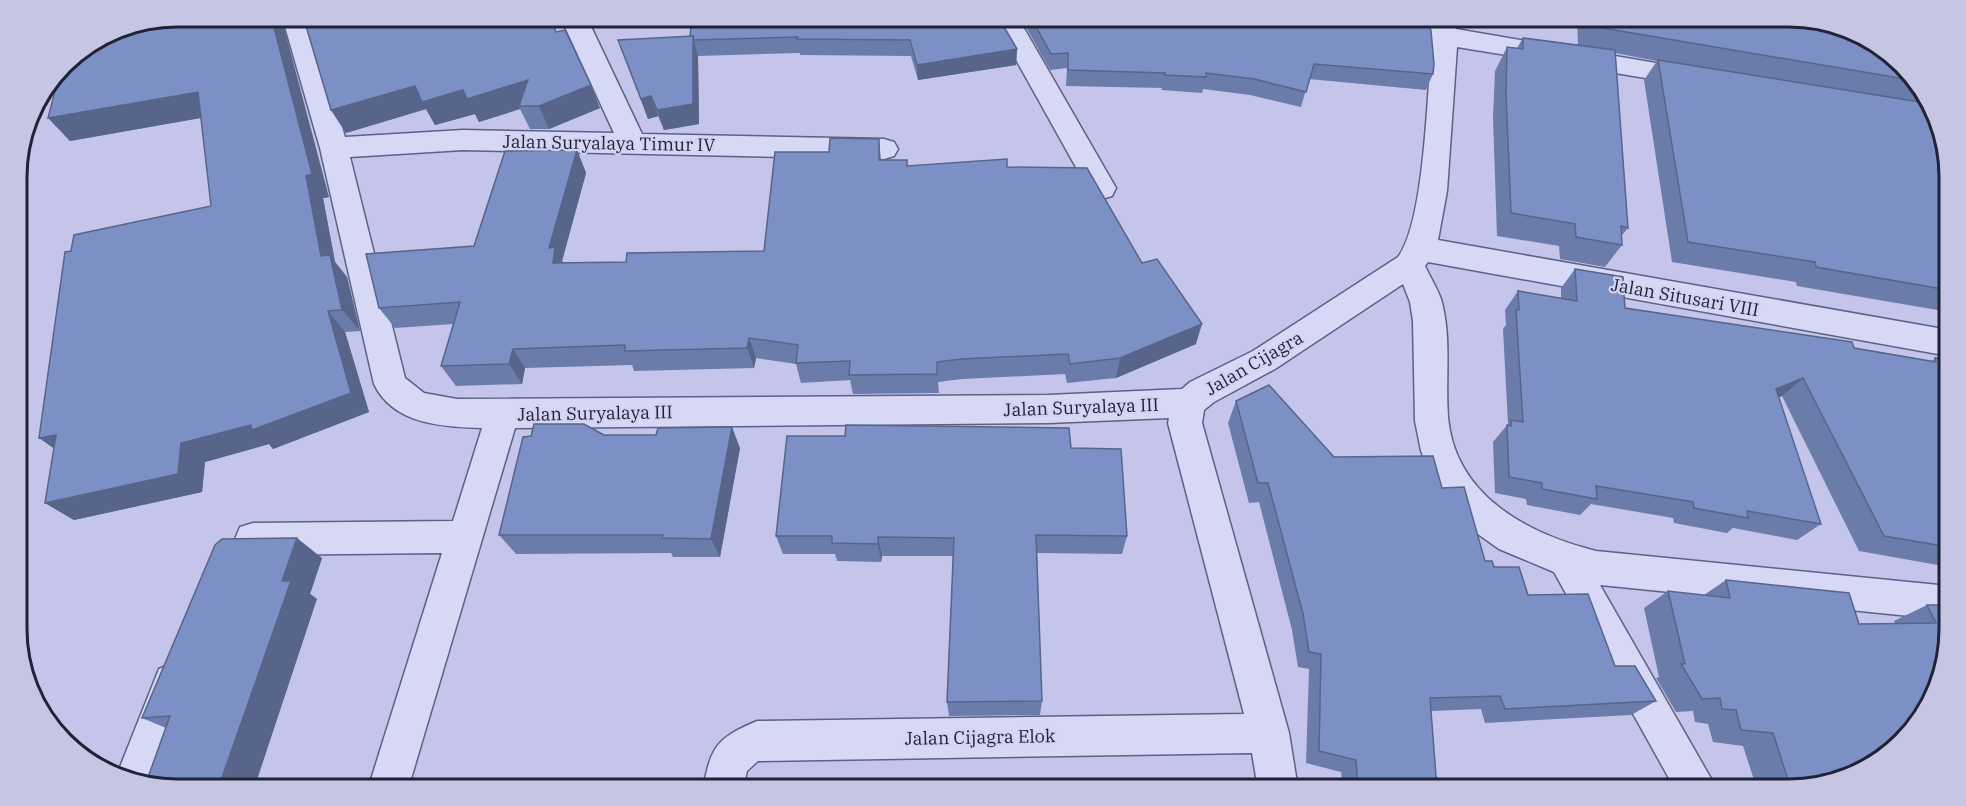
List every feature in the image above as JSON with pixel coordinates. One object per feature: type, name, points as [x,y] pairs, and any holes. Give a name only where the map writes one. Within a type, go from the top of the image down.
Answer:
[{"type":"street","name":"Jalan Suryalaya III","points":[[298,27],[334,148],[390,384],[399,397],[423,408],[503,414],[1048,409],[1189,403]]},
{"type":"street","points":[[578,27],[632,142]]},
{"type":"street","points":[[1009,27],[1102,188]]},
{"type":"street","points":[[1442,27],[1433,191],[1415,257],[1427,305],[1432,422],[1437,452],[1451,481],[1471,508],[1495,528],[1533,549],[1567,562],[1596,568],[1939,602]]},
{"type":"street","points":[[1447,27],[1724,82]]},
{"type":"street","name":"Jalan Suryalaya Timur IV","points":[[334,148],[464,140],[884,148]]},
{"type":"street","name":"Jalan Situsari VIII","points":[[1415,257],[1939,341]]},
{"type":"street","name":"Jalan Cijagra","points":[[1276,779],[1269,733],[1185,423],[1189,403],[1202,392],[1264,360],[1415,257]]},
{"type":"street","points":[[391,779],[503,414]]},
{"type":"street","points":[[223,563],[234,544],[243,539],[464,537]]},
{"type":"street","points":[[1567,562],[1691,779]]},
{"type":"street","points":[[135,773],[187,650]]},
{"type":"street","name":"Jalan Cijagra Elok","points":[[725,779],[730,757],[742,746],[757,741],[1269,733]]},
{"type":"building","points":[[274,27],[312,174],[306,176],[321,256],[330,255],[342,310],[328,311],[351,393],[252,430],[251,425],[181,443],[178,474],[45,503],[56,435],[39,438],[65,252],[71,251],[74,235],[211,206],[198,92],[48,118],[55,90],[71,71],[94,52],[120,38],[158,28]]},
{"type":"building","points":[[306,27],[554,27],[556,32],[565,30],[591,85],[539,106],[519,106],[528,80],[467,99],[463,90],[422,102],[415,86],[331,110]]},
{"type":"building","points":[[691,27],[1004,27],[1017,49],[917,65],[910,40],[797,39],[798,37],[694,40],[693,36],[690,37]]},
{"type":"building","points":[[1036,27],[1430,27],[1434,64],[1433,74],[1314,64],[1306,92],[1254,79],[1206,73],[1206,77],[1164,75],[1165,73],[1068,70],[1068,53],[1051,54]]},
{"type":"building","points":[[1597,27],[1808,28],[1837,35],[1872,52],[1902,79]]},
{"type":"building","points":[[693,36],[693,104],[657,110],[651,96],[641,99],[618,40]]},
{"type":"building","points":[[1523,38],[1615,50],[1628,228],[1621,226],[1622,245],[1576,237],[1575,224],[1511,213],[1506,94],[1507,47],[1523,49]]},
{"type":"building","points":[[1658,60],[1919,102],[1928,120],[1938,158],[1939,288],[1816,267],[1815,262],[1688,242]]},
{"type":"building","points":[[830,138],[879,139],[879,160],[907,160],[907,166],[1007,159],[1007,167],[1087,168],[1142,263],[1157,259],[1202,324],[1120,358],[1070,364],[1068,354],[962,359],[937,362],[937,374],[849,375],[850,361],[796,363],[798,345],[749,338],[747,348],[625,351],[625,345],[513,349],[509,364],[441,366],[460,302],[379,308],[366,254],[474,246],[505,151],[577,150],[549,248],[555,247],[553,263],[626,262],[627,253],[764,251],[775,152],[829,152]]},
{"type":"building","points":[[1575,269],[1623,277],[1625,308],[1852,342],[1854,348],[1936,362],[1935,358],[1939,359],[1939,545],[1884,536],[1803,378],[1776,389],[1821,524],[1747,511],[1748,518],[1694,508],[1693,502],[1596,486],[1597,499],[1542,489],[1542,483],[1509,477],[1507,425],[1511,426],[1511,420],[1523,422],[1516,310],[1519,310],[1518,291],[1577,301]]},
{"type":"building","points":[[1269,385],[1334,457],[1433,456],[1442,488],[1464,487],[1485,561],[1492,561],[1494,567],[1519,567],[1528,595],[1588,594],[1615,666],[1635,666],[1656,701],[1505,709],[1500,696],[1430,698],[1437,779],[1357,779],[1356,760],[1319,751],[1321,654],[1309,652],[1303,614],[1268,483],[1258,483],[1236,401]]},
{"type":"building","points":[[534,424],[584,424],[604,435],[656,435],[658,428],[732,427],[711,539],[662,538],[663,535],[499,535],[523,437],[531,436]]},
{"type":"building","points":[[846,425],[1069,428],[1071,448],[1121,449],[1127,536],[1036,535],[1042,701],[947,702],[954,538],[878,537],[878,544],[832,543],[832,536],[776,536],[787,436],[845,436]]},
{"type":"building","points":[[297,538],[282,581],[291,581],[222,779],[148,776],[170,716],[142,718],[215,545],[222,539]]},
{"type":"building","points":[[1726,580],[1849,593],[1859,624],[1936,623],[1927,605],[1939,605],[1938,648],[1934,668],[1914,712],[1895,735],[1872,754],[1837,771],[1818,776],[1788,779],[1773,733],[1741,730],[1736,710],[1722,709],[1720,698],[1702,699],[1681,664],[1685,664],[1668,591],[1730,598]]}]
